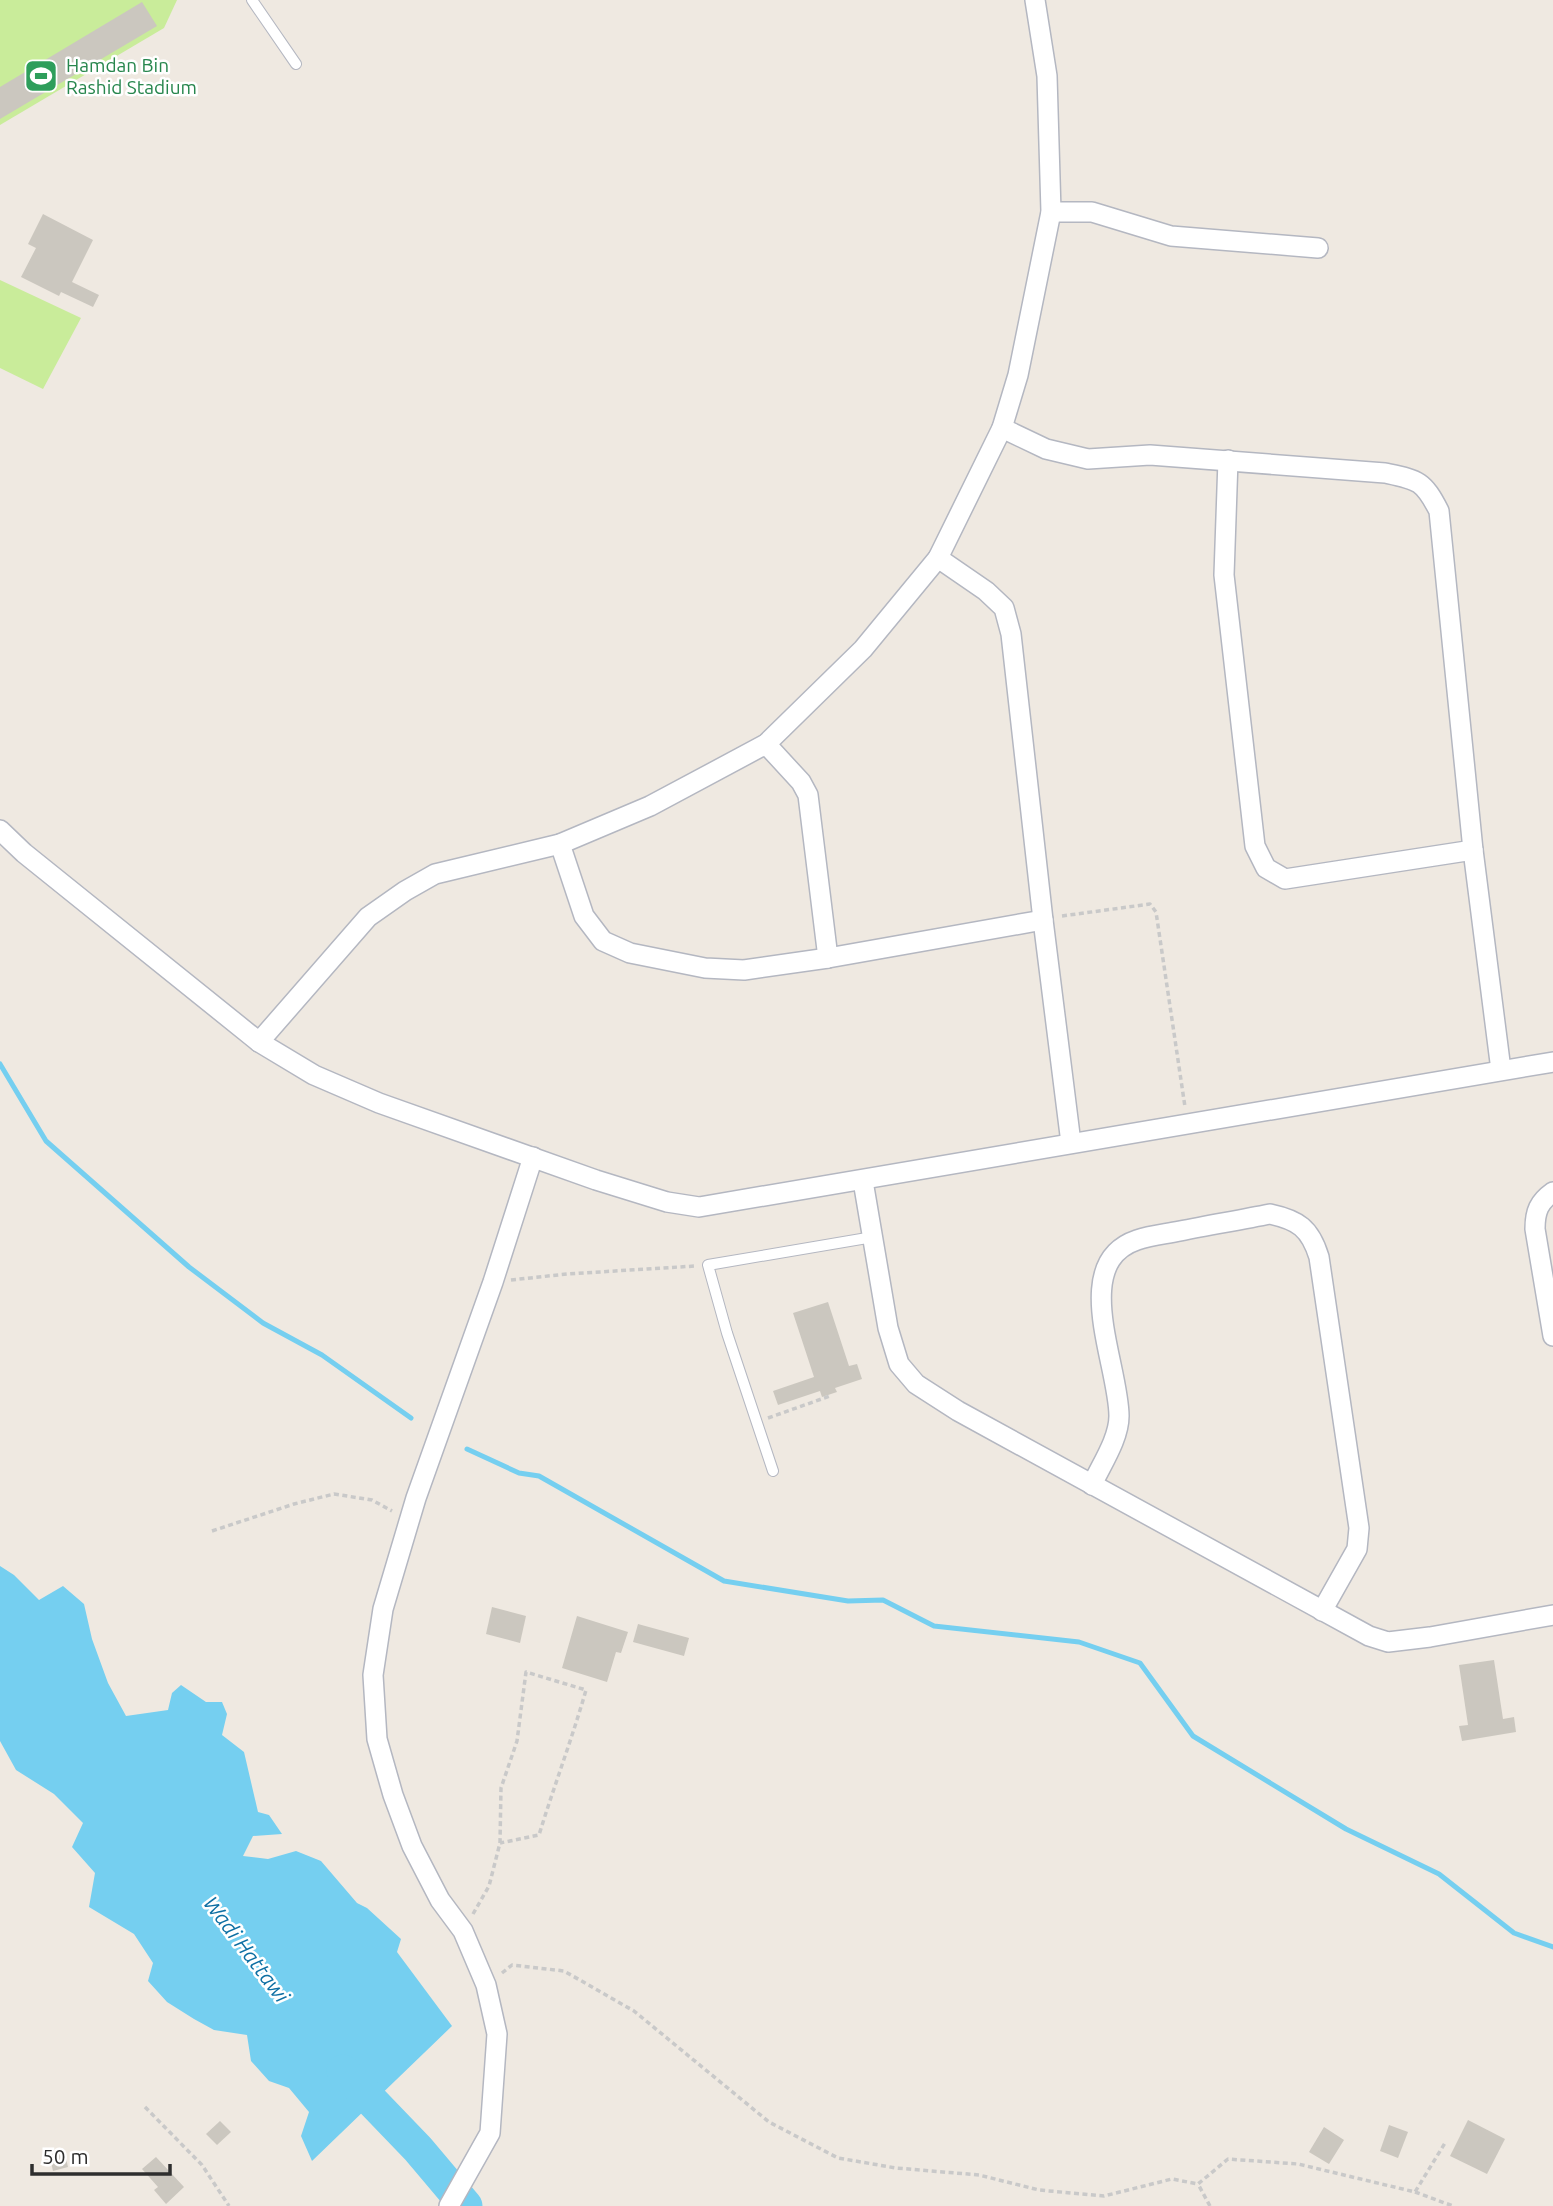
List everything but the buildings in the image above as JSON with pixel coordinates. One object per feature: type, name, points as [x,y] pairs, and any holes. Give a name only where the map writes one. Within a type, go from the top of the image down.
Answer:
[{"type":"street","points":[[259,1042],[368,917],[405,891],[435,874],[560,844],[650,806],[766,744],[863,649],[938,558],[1002,428],[1018,375],[1051,212],[1047,76],[1035,0]]},
{"type":"street","points":[[1051,212],[1092,212],[1171,236],[1318,247]]},
{"type":"street","points":[[1002,428],[1046,449],[1088,459],[1150,455],[1385,473],[1415,480],[1429,492],[1439,511],[1473,850],[1500,1070]]},
{"type":"street","points":[[1227,460],[1224,575],[1255,846],[1266,867],[1285,879],[1473,850]]},
{"type":"street","points":[[938,558],[986,591],[1004,608],[1008,621],[1017,668],[1042,920],[1070,1143]]},
{"type":"street","points":[[766,744],[801,782],[808,795],[828,958]]},
{"type":"street","points":[[0,830],[35,862],[259,1042],[314,1075],[379,1103],[533,1157],[667,1202],[699,1208],[1553,1062]]},
{"type":"street","points":[[560,844],[584,916],[603,941],[630,953],[705,968],[744,970],[1042,920]]},
{"type":"street","points":[[449,2206],[490,2133],[497,2034],[486,1985],[463,1931],[440,1900],[412,1846],[393,1795],[377,1740],[373,1675],[383,1609],[409,1521],[493,1282],[533,1157]]},
{"type":"street","points":[[863,1181],[888,1328],[898,1364],[916,1384],[958,1411],[1369,1636],[1388,1642],[1553,1615]]},
{"type":"street","points":[[1553,1192],[1541,1201],[1535,1216],[1553,1336]]},
{"type":"street","points":[[1092,1485],[1116,1434],[1119,1419],[1102,1312],[1101,1281],[1116,1252],[1136,1240],[1270,1214],[1302,1225],[1319,1257],[1359,1528],[1357,1549],[1322,1611]]},
{"type":"lane","points":[[252,0],[296,64]]},
{"type":"lane","points":[[773,1471],[708,1265],[873,1237]]},
{"type":"path","points":[[1042,920],[1150,904],[1156,912],[1187,1124]]},
{"type":"path","points":[[493,1282],[567,1274],[708,1265]]},
{"type":"path","points":[[756,1422],[830,1396],[829,1394]]},
{"type":"path","points":[[212,1531],[334,1494],[372,1500],[409,1521]]},
{"type":"path","points":[[463,1931],[489,1886],[500,1843],[501,1788],[517,1741],[526,1672],[586,1690],[539,1835],[500,1843]]},
{"type":"path","points":[[486,1985],[512,1965],[564,1971],[634,2011],[769,2122],[838,2158],[896,2168],[979,2175],[1039,2190],[1104,2196],[1172,2179],[1198,2184]]},
{"type":"path","points":[[145,2107],[202,2165],[229,2206]]},
{"type":"path","points":[[1415,2192],[1444,2143]]},
{"type":"path","points":[[1198,2184],[1228,2159],[1298,2164],[1415,2192],[1453,2206]]},
{"type":"path","points":[[1198,2184],[1210,2206]]},
{"type":"green space","name":"Hamdan Bin Rashid Stadium","points":[[0,0],[177,0],[164,28],[0,125]]},
{"type":"green space","points":[[0,280],[81,318],[43,389],[0,368]]},
{"type":"water","points":[[0,1566],[14,1575],[39,1600],[63,1586],[84,1604],[92,1639],[108,1683],[126,1716],[168,1710],[172,1693],[181,1685],[206,1702],[222,1702],[227,1714],[222,1735],[244,1752],[258,1812],[269,1815],[282,1834],[253,1836],[243,1856],[268,1859],[296,1851],[321,1861],[357,1903],[367,1908],[401,1939],[397,1952],[452,2026],[312,2161],[301,2136],[309,2112],[289,2088],[269,2081],[251,2061],[247,2035],[214,2030],[167,2002],[148,1981],[153,1963],[134,1934],[89,1907],[95,1873],[72,1847],[83,1823],[54,1794],[16,1770],[0,1741]]},
{"type":"waterway","points":[[0,1064],[46,1141],[189,1267],[263,1323],[322,1355],[411,1418]]},
{"type":"waterway","points":[[467,1449],[519,1473],[539,1476],[724,1581],[848,1601],[883,1600],[934,1626],[1079,1642],[1140,1663],[1193,1736],[1346,1829],[1439,1874],[1514,1933],[1553,1947]]},
{"type":"waterway","name":"Wadi Hattawi","points":[[343,2071],[418,2149],[466,2206]]},
{"type":"place","name":"Hamdan Bin Rashid Stadium","points":[[41,76]]}]
